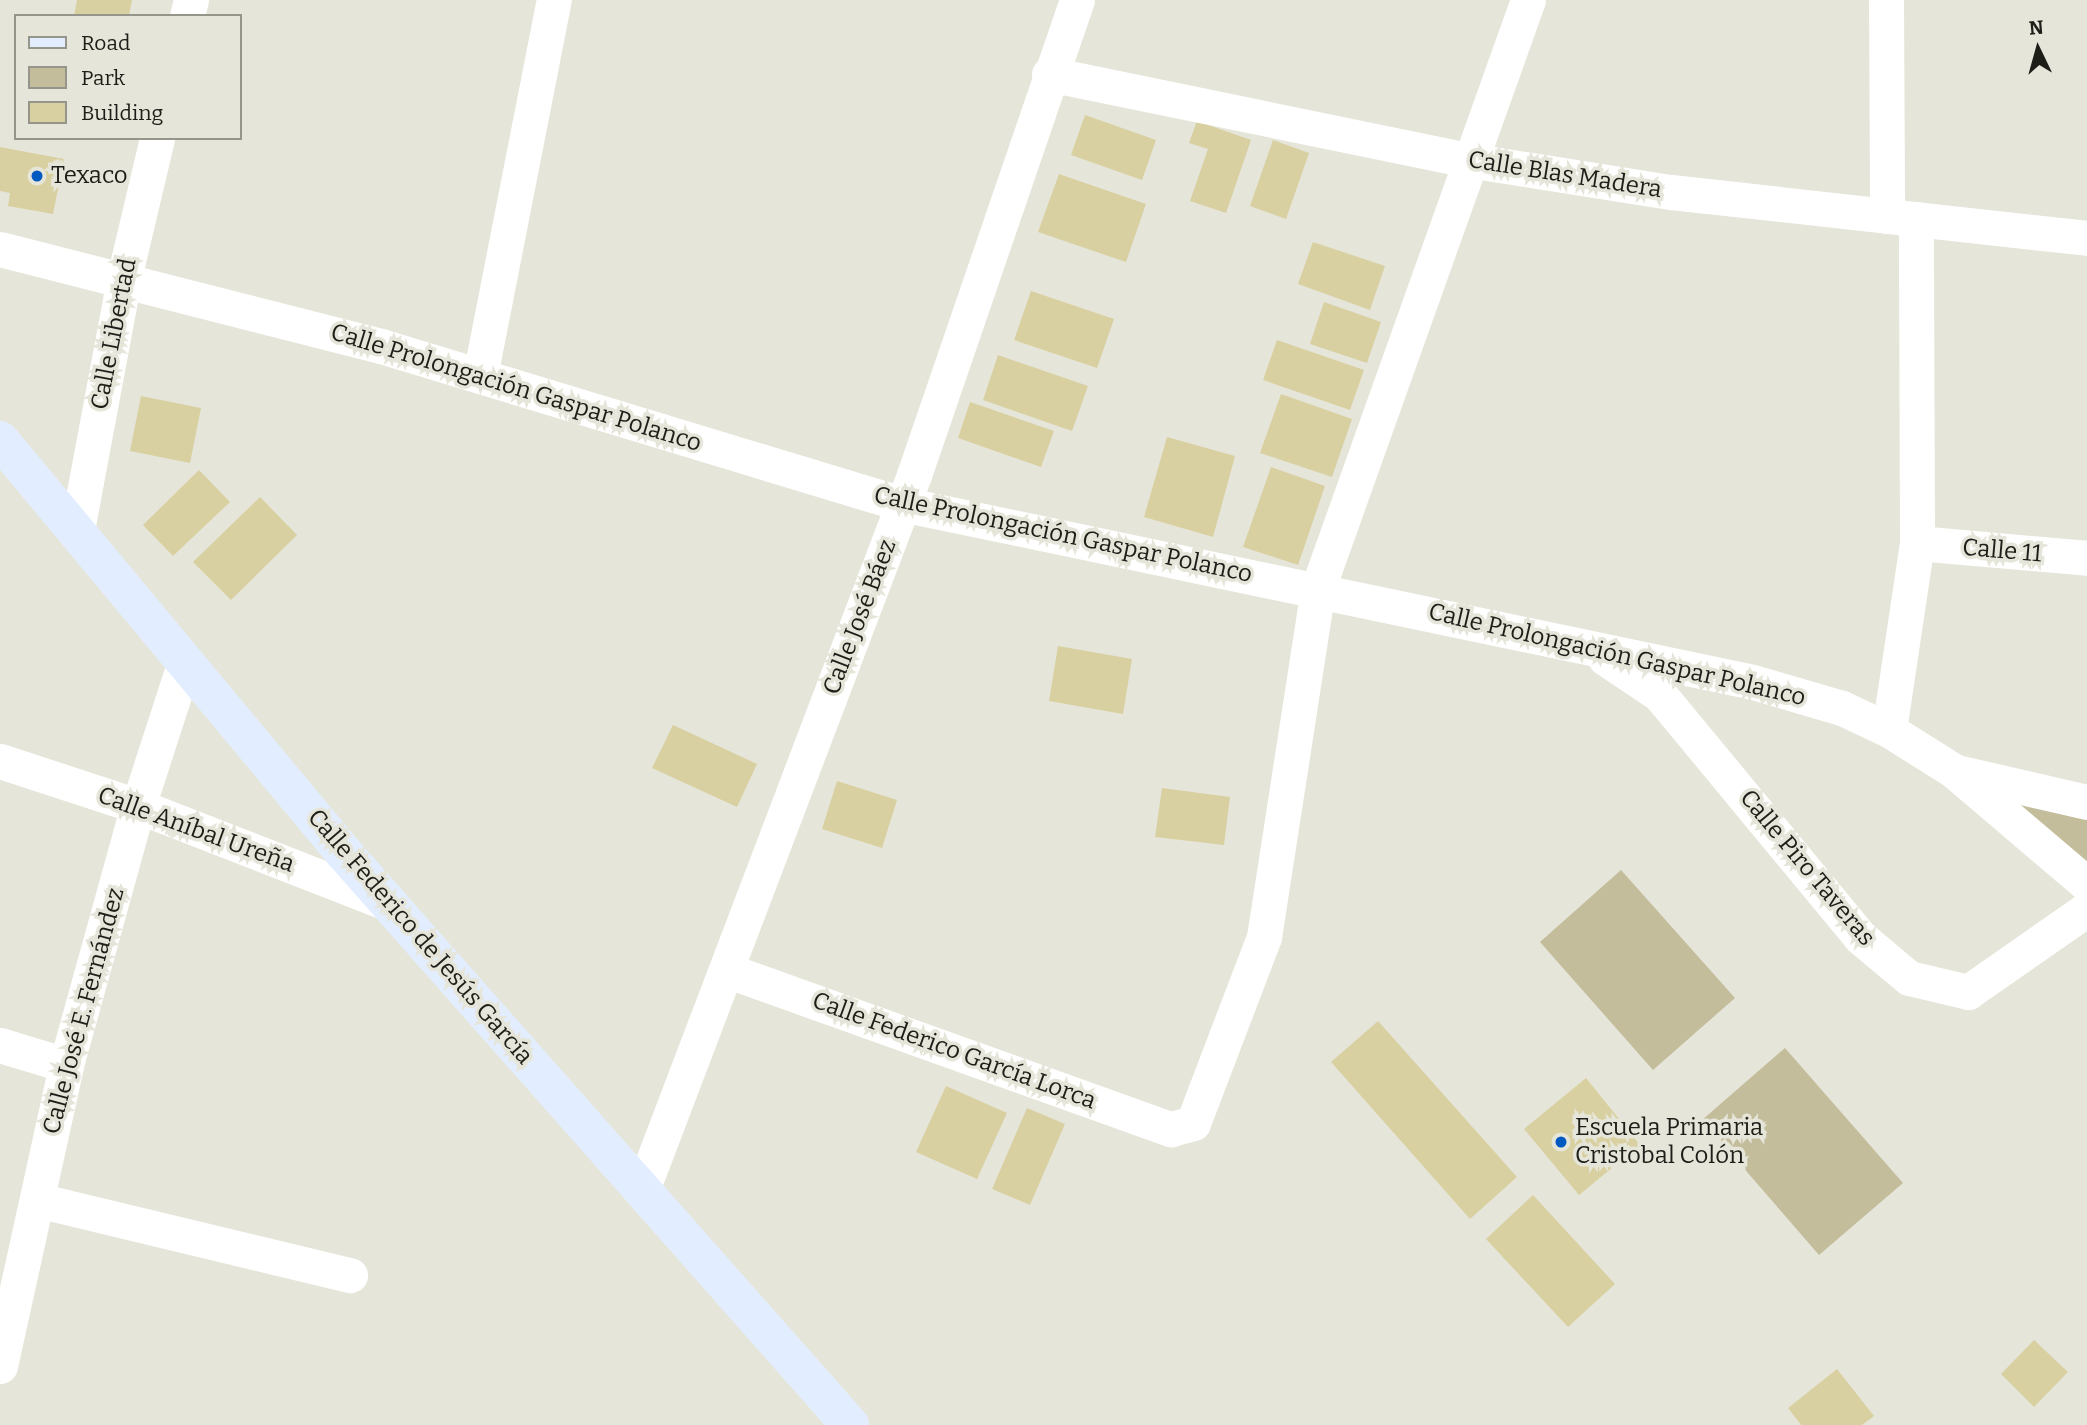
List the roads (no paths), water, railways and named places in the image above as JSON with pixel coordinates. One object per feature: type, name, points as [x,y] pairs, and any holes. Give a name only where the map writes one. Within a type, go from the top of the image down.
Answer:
[{"type":"main road","name":"Calle Federico de Jesús García","points":[[0,440],[389,904],[850,1425]]},
{"type":"street","points":[[480,376],[554,0]]},
{"type":"street","name":"Calle José Báez","points":[[642,1190],[902,504],[1049,74],[1077,0]]},
{"type":"street","points":[[1318,588],[1468,160],[1528,0]]},
{"type":"street","points":[[1885,0],[1901,218],[1917,543],[1889,730]]},
{"type":"street","name":"Calle Blas Madera","points":[[1049,74],[1468,160],[1671,192],[2087,239]]},
{"type":"street","name":"Calle Libertad","points":[[77,530],[124,278],[157,140]]},
{"type":"street","name":"Calle Prolongación Gaspar Polanco","points":[[0,249],[124,278],[480,376],[902,504],[1318,588],[1753,682],[1842,708],[1889,730],[1954,771],[2087,884]]},
{"type":"street","name":"Calle 11","points":[[1917,543],[2087,558]]},
{"type":"street","name":"Calle Federico García Lorca","points":[[726,970],[1171,1129],[1183,1128],[1193,1123],[1264,937],[1318,588]]},
{"type":"street","name":"Calle Piro Taveras","points":[[1587,646],[1660,695],[1860,937],[1909,978],[1968,992],[2087,909]]},
{"type":"street","name":"Calle José E. Fernández","points":[[0,1366],[66,1066],[138,806],[185,661]]},
{"type":"street","name":"Calle Aníbal Ureña","points":[[0,761],[138,806],[389,904]]},
{"type":"street","points":[[1954,771],[2087,802]]},
{"type":"street","points":[[0,1045],[66,1066]]},
{"type":"street","points":[[37,1200],[349,1275]]},
{"type":"place","name":"Texaco","points":[[37,176]]},
{"type":"place","name":"Escuela Primaria Cristobal Colón","points":[[1561,1142]]}]
